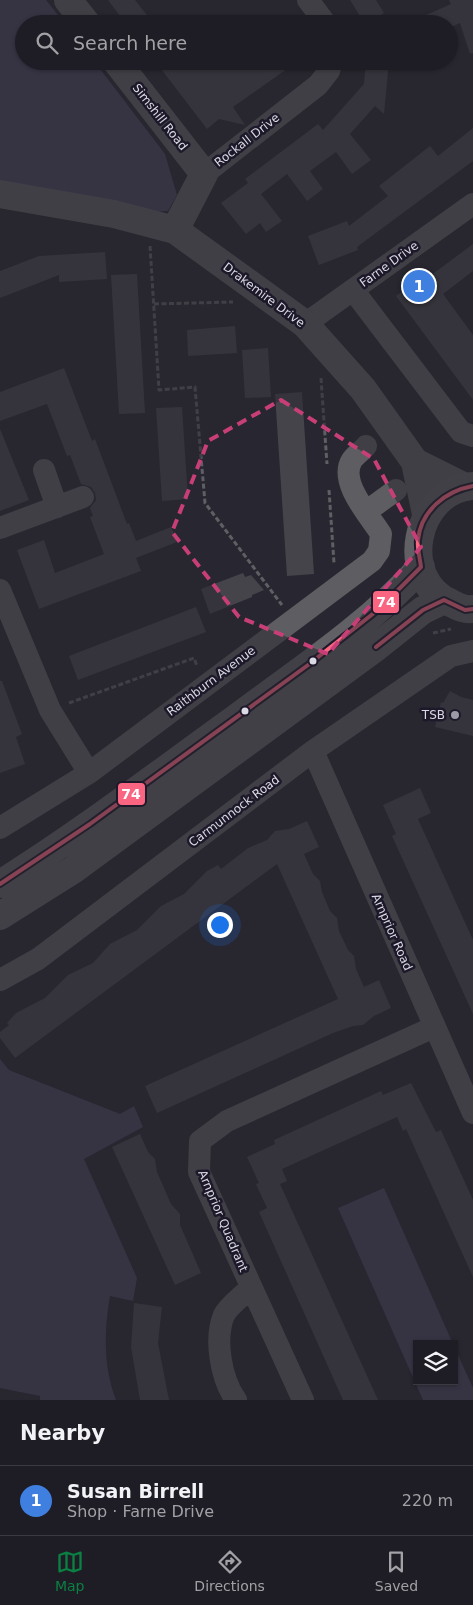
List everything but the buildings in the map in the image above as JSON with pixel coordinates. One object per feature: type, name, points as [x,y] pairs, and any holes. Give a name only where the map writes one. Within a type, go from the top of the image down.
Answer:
[{"type":"main road","points":[[469,487],[444,496],[426,514],[418,539],[421,567],[429,586],[444,600],[466,610],[473,609]]},
{"type":"main road","points":[[0,884],[56,848],[330,649],[404,586],[421,567]]},
{"type":"main road","points":[[0,916],[73,870],[374,649],[423,610],[444,600]]},
{"type":"street","points":[[68,0],[80,15]]},
{"type":"street","points":[[308,0],[319,15]]},
{"type":"street","name":"Simshill Road","points":[[123,70],[204,174]]},
{"type":"street","name":"Rockall Drive","points":[[174,230],[204,174],[318,85],[330,70]]},
{"type":"street","name":"Drakemire Drive","points":[[0,194],[114,214],[174,230],[305,324],[363,389],[415,462],[426,514]]},
{"type":"street","name":"Farne Drive","points":[[305,324],[473,204]]},
{"type":"street","points":[[353,290],[461,432],[473,436]]},
{"type":"street","name":"Raithburn Avenue","points":[[0,828],[89,773],[372,561],[379,551],[381,534],[367,510],[353,493],[348,478],[351,461],[366,446]]},
{"type":"street","name":"Drakemire Drive","points":[[415,462],[469,487]]},
{"type":"street","points":[[44,470],[57,507]]},
{"type":"street","points":[[367,510],[396,490]]},
{"type":"street","points":[[0,528],[83,497]]},
{"type":"street","points":[[0,590],[50,710],[89,773]]},
{"type":"street","name":"Carmunnock Road","points":[[0,980],[38,959],[313,751],[451,656],[473,651]]},
{"type":"street","name":"Arnprior Road","points":[[313,751],[473,1112]]},
{"type":"street","name":"Arnprior Quadrant","points":[[303,1400],[199,1172],[200,1141],[227,1121],[434,1027]]},
{"type":"street","points":[[236,1400],[228,1389],[219,1341],[225,1314],[251,1287]]},
{"type":"path","points":[[148,223],[159,390],[195,387],[205,503],[293,620]]},
{"type":"path","points":[[154,304],[239,302],[251,285]]},
{"type":"path","points":[[50,710],[194,658],[204,686]]},
{"type":"highlighted area","points":[[281,400],[374,459],[421,547],[328,654],[239,617],[172,532],[208,441]]},
{"type":"shaded area","points":[[0,0],[46,0],[58,15],[15,15],[15,70],[101,70],[165,154],[177,195],[168,211],[149,212],[35,186],[0,184]]},
{"type":"shaded area","points":[[0,1059],[9,1070],[120,1114],[134,1106],[143,1127],[84,1159],[137,1278],[133,1301],[110,1296],[106,1348],[109,1374],[116,1400],[40,1400],[40,1396],[0,1388]]},
{"type":"shaded area","points":[[384,1188],[451,1340],[413,1340],[413,1377],[338,1208]]},
{"type":"shaded area","points":[[458,1355],[473,1388],[473,1400],[423,1400],[416,1385],[458,1385]]},
{"type":"transit line","name":"74","points":[[0,884],[90,824],[308,665],[379,609],[421,567],[418,540],[420,529],[430,511],[453,492],[473,486]]},
{"type":"transit line","name":"74","points":[[376,647],[423,610],[444,600],[465,610],[473,609]]},
{"type":"place","name":"Susan Birrell","points":[[419,286]]},
{"type":"place","name":"TSB","points":[[455,715]]}]
